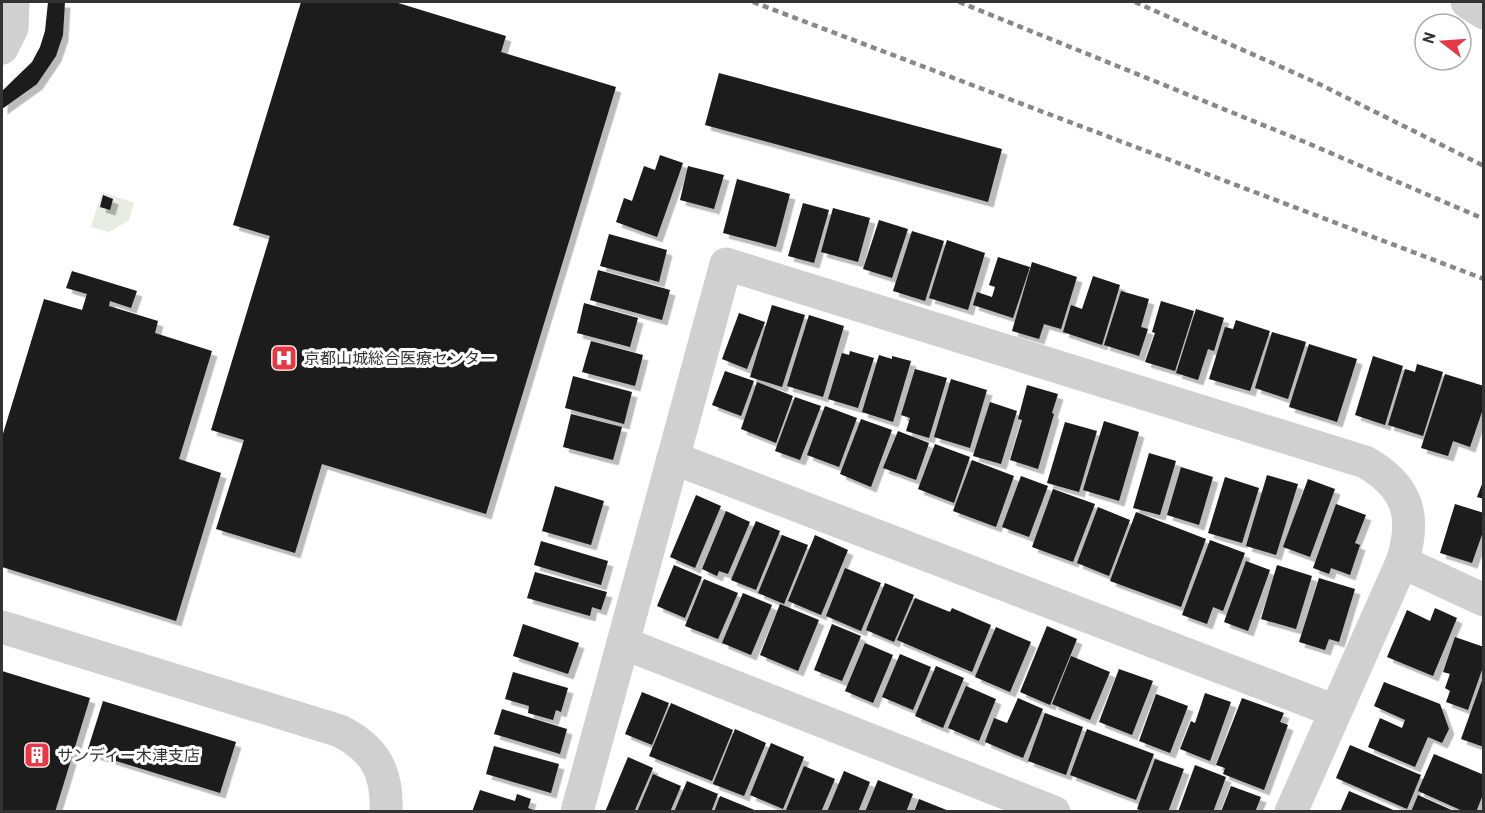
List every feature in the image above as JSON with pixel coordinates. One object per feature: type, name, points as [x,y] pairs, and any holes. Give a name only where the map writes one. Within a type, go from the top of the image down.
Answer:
[{"type":"street","points":[[2,48],[12,28],[13,2]]},
{"type":"street","points":[[1467,2],[1484,13]]},
{"type":"street","points":[[577,812],[726,264],[1365,462],[1381,471],[1393,482],[1402,497],[1409,518],[1409,541],[1402,562],[1291,812]]},
{"type":"street","points":[[673,458],[1335,711]]},
{"type":"street","points":[[1402,562],[1484,600]]},
{"type":"street","points":[[2,627],[340,731],[355,739],[378,763],[387,796],[386,812]]},
{"type":"street","points":[[623,643],[1054,812]]},
{"type":"shaded area","points":[[102,192],[134,203],[129,220],[109,232],[91,227]]},
{"type":"building","points":[[48,2],[65,2],[63,35],[56,56],[37,84],[2,109],[2,91],[32,62],[40,47],[45,31]]},
{"type":"building","points":[[301,2],[395,2],[506,36],[501,52],[616,87],[486,514],[322,464],[295,553],[216,529],[244,440],[211,430],[270,236],[233,225]]},
{"type":"building","points":[[719,73],[1002,149],[988,202],[705,125]]},
{"type":"building","points":[[660,155],[683,163],[657,237],[616,222],[624,198],[632,201],[644,166],[655,170]]},
{"type":"building","points":[[688,166],[724,175],[714,209],[680,200]]},
{"type":"building","points":[[737,179],[790,194],[776,247],[723,233]]},
{"type":"building","points":[[103,195],[113,199],[110,210],[100,207]]},
{"type":"building","points":[[803,203],[829,210],[814,263],[788,256]]},
{"type":"building","points":[[833,208],[870,218],[858,262],[821,252]]},
{"type":"building","points":[[879,220],[908,229],[892,278],[863,269]]},
{"type":"building","points":[[912,231],[944,241],[925,301],[893,291]]},
{"type":"building","points":[[609,234],[667,250],[659,282],[600,266]]},
{"type":"building","points":[[947,240],[985,253],[968,310],[929,298]]},
{"type":"building","points":[[998,257],[1030,267],[1013,318],[973,305],[977,292],[992,297],[995,287],[989,285]]},
{"type":"building","points":[[1032,262],[1077,277],[1061,329],[1044,324],[1039,339],[1012,331]]},
{"type":"building","points":[[598,270],[670,290],[662,320],[590,300]]},
{"type":"building","points":[[72,271],[137,291],[131,308],[110,301],[109,306],[158,321],[155,333],[212,351],[179,459],[221,473],[176,621],[2,567],[2,437],[44,299],[82,310],[87,294],[66,288]]},
{"type":"building","points":[[1093,276],[1120,285],[1102,345],[1063,332],[1071,305],[1082,309]]},
{"type":"building","points":[[1121,291],[1149,299],[1141,327],[1148,329],[1139,356],[1104,345]]},
{"type":"building","points":[[1161,301],[1194,311],[1175,371],[1145,362],[1155,333],[1152,332]]},
{"type":"building","points":[[584,303],[638,318],[630,347],[577,333]]},
{"type":"building","points":[[772,305],[805,315],[782,387],[750,377]]},
{"type":"building","points":[[1196,309],[1224,318],[1214,351],[1208,349],[1198,380],[1176,373]]},
{"type":"building","points":[[739,313],[765,322],[747,369],[722,359]]},
{"type":"building","points":[[809,315],[844,326],[823,397],[787,386]]},
{"type":"building","points":[[1236,320],[1270,331],[1250,391],[1209,379],[1225,327],[1233,329]]},
{"type":"building","points":[[1272,332],[1306,342],[1288,399],[1255,388]]},
{"type":"building","points":[[591,341],[643,355],[635,386],[582,372]]},
{"type":"building","points":[[1309,344],[1357,359],[1337,422],[1289,407]]},
{"type":"building","points":[[850,351],[874,358],[858,408],[828,399],[842,353],[849,355]]},
{"type":"building","points":[[879,355],[911,361],[893,422],[862,412]]},
{"type":"building","points":[[1373,356],[1403,366],[1385,425],[1355,415]]},
{"type":"building","points":[[1417,364],[1443,372],[1423,436],[1388,425],[1405,369],[1415,372]]},
{"type":"building","points":[[915,369],[947,378],[929,438],[906,431],[910,418],[901,415]]},
{"type":"building","points":[[725,371],[754,381],[741,416],[712,405]]},
{"type":"building","points":[[1445,374],[1484,386],[1484,406],[1470,447],[1453,441],[1448,456],[1421,448]]},
{"type":"building","points":[[573,376],[632,392],[624,424],[565,408]]},
{"type":"building","points":[[951,379],[987,390],[970,448],[934,437]]},
{"type":"building","points":[[757,382],[793,396],[776,443],[741,429]]},
{"type":"building","points":[[1027,385],[1058,394],[1038,469],[1010,460],[1022,420],[1018,419]]},
{"type":"building","points":[[795,397],[821,406],[800,460],[775,451]]},
{"type":"building","points":[[990,402],[1017,411],[1001,464],[973,456]]},
{"type":"building","points":[[825,406],[857,418],[839,467],[807,455]]},
{"type":"building","points":[[571,414],[622,427],[613,460],[563,447]]},
{"type":"building","points":[[861,419],[892,430],[871,487],[840,474]]},
{"type":"building","points":[[1104,421],[1139,432],[1119,501],[1083,490]]},
{"type":"building","points":[[1065,422],[1097,431],[1079,492],[1047,483]]},
{"type":"building","points":[[898,431],[929,443],[916,480],[883,468]]},
{"type":"building","points":[[935,444],[970,457],[954,503],[918,489]]},
{"type":"building","points":[[1149,453],[1176,461],[1160,515],[1133,508]]},
{"type":"building","points":[[972,460],[1014,476],[996,527],[953,511]]},
{"type":"building","points":[[1181,467],[1213,477],[1199,525],[1167,515]]},
{"type":"building","points":[[1267,475],[1298,484],[1276,555],[1246,546]]},
{"type":"building","points":[[1021,476],[1048,486],[1029,537],[1002,527]]},
{"type":"building","points":[[1225,477],[1259,488],[1242,543],[1208,533]]},
{"type":"building","points":[[1308,479],[1335,489],[1310,557],[1283,547]]},
{"type":"building","points":[[1484,479],[1484,499],[1477,497]]},
{"type":"building","points":[[555,486],[604,501],[591,545],[542,531]]},
{"type":"building","points":[[1053,489],[1095,504],[1073,562],[1032,547]]},
{"type":"building","points":[[696,495],[721,506],[695,568],[670,557]]},
{"type":"building","points":[[1336,504],[1366,515],[1355,543],[1360,545],[1350,575],[1331,568],[1329,574],[1313,568]]},
{"type":"building","points":[[1455,504],[1484,513],[1484,529],[1472,563],[1440,553]]},
{"type":"building","points":[[1098,507],[1130,520],[1109,576],[1077,563]]},
{"type":"building","points":[[726,511],[750,522],[728,574],[719,571],[717,576],[702,569]]},
{"type":"building","points":[[1136,512],[1206,539],[1181,607],[1110,581]]},
{"type":"building","points":[[756,521],[780,531],[756,590],[731,580]]},
{"type":"building","points":[[782,535],[808,545],[784,604],[758,593]]},
{"type":"building","points":[[815,535],[848,550],[821,615],[788,601]]},
{"type":"building","points":[[1210,540],[1245,553],[1223,611],[1213,607],[1207,624],[1182,615]]},
{"type":"building","points":[[541,541],[608,561],[601,585],[534,565]]},
{"type":"building","points":[[1246,561],[1270,570],[1248,631],[1224,622]]},
{"type":"building","points":[[674,565],[702,577],[685,618],[657,606]]},
{"type":"building","points":[[1277,565],[1312,576],[1296,629],[1261,619]]},
{"type":"building","points":[[845,568],[881,583],[861,631],[826,616]]},
{"type":"building","points":[[535,572],[607,592],[601,610],[592,607],[590,616],[527,598]]},
{"type":"building","points":[[1319,578],[1355,589],[1339,642],[1329,639],[1325,650],[1299,642]]},
{"type":"building","points":[[704,579],[738,593],[718,639],[685,626]]},
{"type":"building","points":[[885,583],[914,595],[894,642],[866,630]]},
{"type":"building","points":[[743,593],[772,605],[751,655],[722,643]]},
{"type":"building","points":[[915,598],[950,612],[952,608],[991,625],[972,672],[897,640]]},
{"type":"building","points":[[780,604],[819,620],[798,671],[760,655]]},
{"type":"building","points":[[1435,608],[1457,618],[1433,676],[1387,657],[1407,610],[1430,621]]},
{"type":"building","points":[[523,624],[579,643],[568,674],[513,656]]},
{"type":"building","points":[[832,624],[861,636],[842,681],[814,670]]},
{"type":"building","points":[[1047,626],[1077,639],[1050,705],[1020,692]]},
{"type":"building","points":[[996,627],[1031,642],[1010,692],[975,677]]},
{"type":"building","points":[[1455,637],[1484,647],[1484,664],[1468,710],[1446,702],[1450,691],[1445,688],[1450,674],[1443,672]]},
{"type":"building","points":[[865,643],[893,655],[873,703],[845,691]]},
{"type":"building","points":[[900,654],[931,667],[913,710],[882,697]]},
{"type":"building","points":[[1071,656],[1110,672],[1090,720],[1052,704]]},
{"type":"building","points":[[936,666],[964,678],[943,728],[915,716]]},
{"type":"building","points":[[1119,669],[1153,681],[1132,735],[1099,722]]},
{"type":"building","name":"サンディー木津支店","points":[[2,671],[90,698],[55,812],[2,812]]},
{"type":"building","points":[[513,672],[568,688],[561,712],[556,710],[553,720],[528,713],[529,706],[505,699]]},
{"type":"building","points":[[1484,675],[1484,747],[1461,739]]},
{"type":"building","points":[[1384,682],[1440,704],[1449,729],[1442,743],[1428,737],[1415,767],[1368,747],[1380,718],[1402,728],[1405,720],[1374,706]]},
{"type":"building","points":[[966,686],[996,699],[979,741],[948,728]]},
{"type":"building","points":[[642,692],[669,703],[652,745],[625,734]]},
{"type":"building","points":[[1205,693],[1231,702],[1210,761],[1180,749],[1191,721],[1195,723]]},
{"type":"building","points":[[1156,694],[1188,706],[1170,753],[1139,741]]},
{"type":"building","points":[[1018,698],[1043,709],[1023,758],[985,742],[994,718],[1007,723]]},
{"type":"building","points":[[1242,698],[1284,713],[1280,722],[1288,725],[1264,790],[1223,774],[1225,768],[1216,765]]},
{"type":"building","points":[[103,701],[236,742],[220,793],[87,752]]},
{"type":"building","points":[[671,703],[733,730],[712,781],[649,756]]},
{"type":"building","points":[[502,709],[567,729],[560,754],[494,734]]},
{"type":"building","points":[[1045,713],[1083,727],[1066,775],[1028,761]]},
{"type":"building","points":[[735,729],[766,743],[744,796],[713,784]]},
{"type":"building","points":[[1087,729],[1154,754],[1136,800],[1070,775]]},
{"type":"building","points":[[771,743],[804,757],[783,809],[750,795]]},
{"type":"building","points":[[1350,745],[1421,775],[1407,809],[1336,778]]},
{"type":"building","points":[[494,746],[559,764],[551,793],[486,774]]},
{"type":"building","points":[[1434,754],[1484,775],[1484,792],[1476,812],[1465,812],[1418,791]]},
{"type":"building","points":[[628,757],[653,768],[634,812],[605,812]]},
{"type":"building","points":[[1155,759],[1184,769],[1168,812],[1144,812],[1137,809]]},
{"type":"building","points":[[1195,765],[1226,777],[1213,812],[1178,812]]},
{"type":"building","points":[[804,766],[835,779],[821,812],[786,810]]},
{"type":"building","points":[[844,771],[870,782],[858,812],[827,812]]},
{"type":"building","points":[[653,774],[681,786],[670,812],[637,812]]},
{"type":"building","points":[[878,780],[913,794],[906,812],[865,812]]},
{"type":"building","points":[[687,781],[718,794],[711,812],[674,812]]},
{"type":"building","points":[[1231,786],[1261,797],[1255,812],[1221,812]]},
{"type":"building","points":[[480,790],[515,801],[517,794],[531,799],[528,808],[538,812],[472,812]]},
{"type":"building","points":[[1349,791],[1398,812],[1340,812]]},
{"type":"building","points":[[1418,795],[1456,812],[1411,812]]},
{"type":"building","points":[[720,796],[757,811],[757,812],[714,812]]},
{"type":"building","points":[[919,799],[949,811],[949,812],[914,812]]},
{"type":"railway","points":[[753,2],[1484,279]]},
{"type":"railway","points":[[959,2],[1305,142],[1484,219]]},
{"type":"railway","points":[[1135,2],[1315,82],[1484,166]]},
{"type":"place","name":"京都山城総合医療センター","points":[[284,358]]},
{"type":"place","name":"サンディー木津支店","points":[[37,755]]}]
